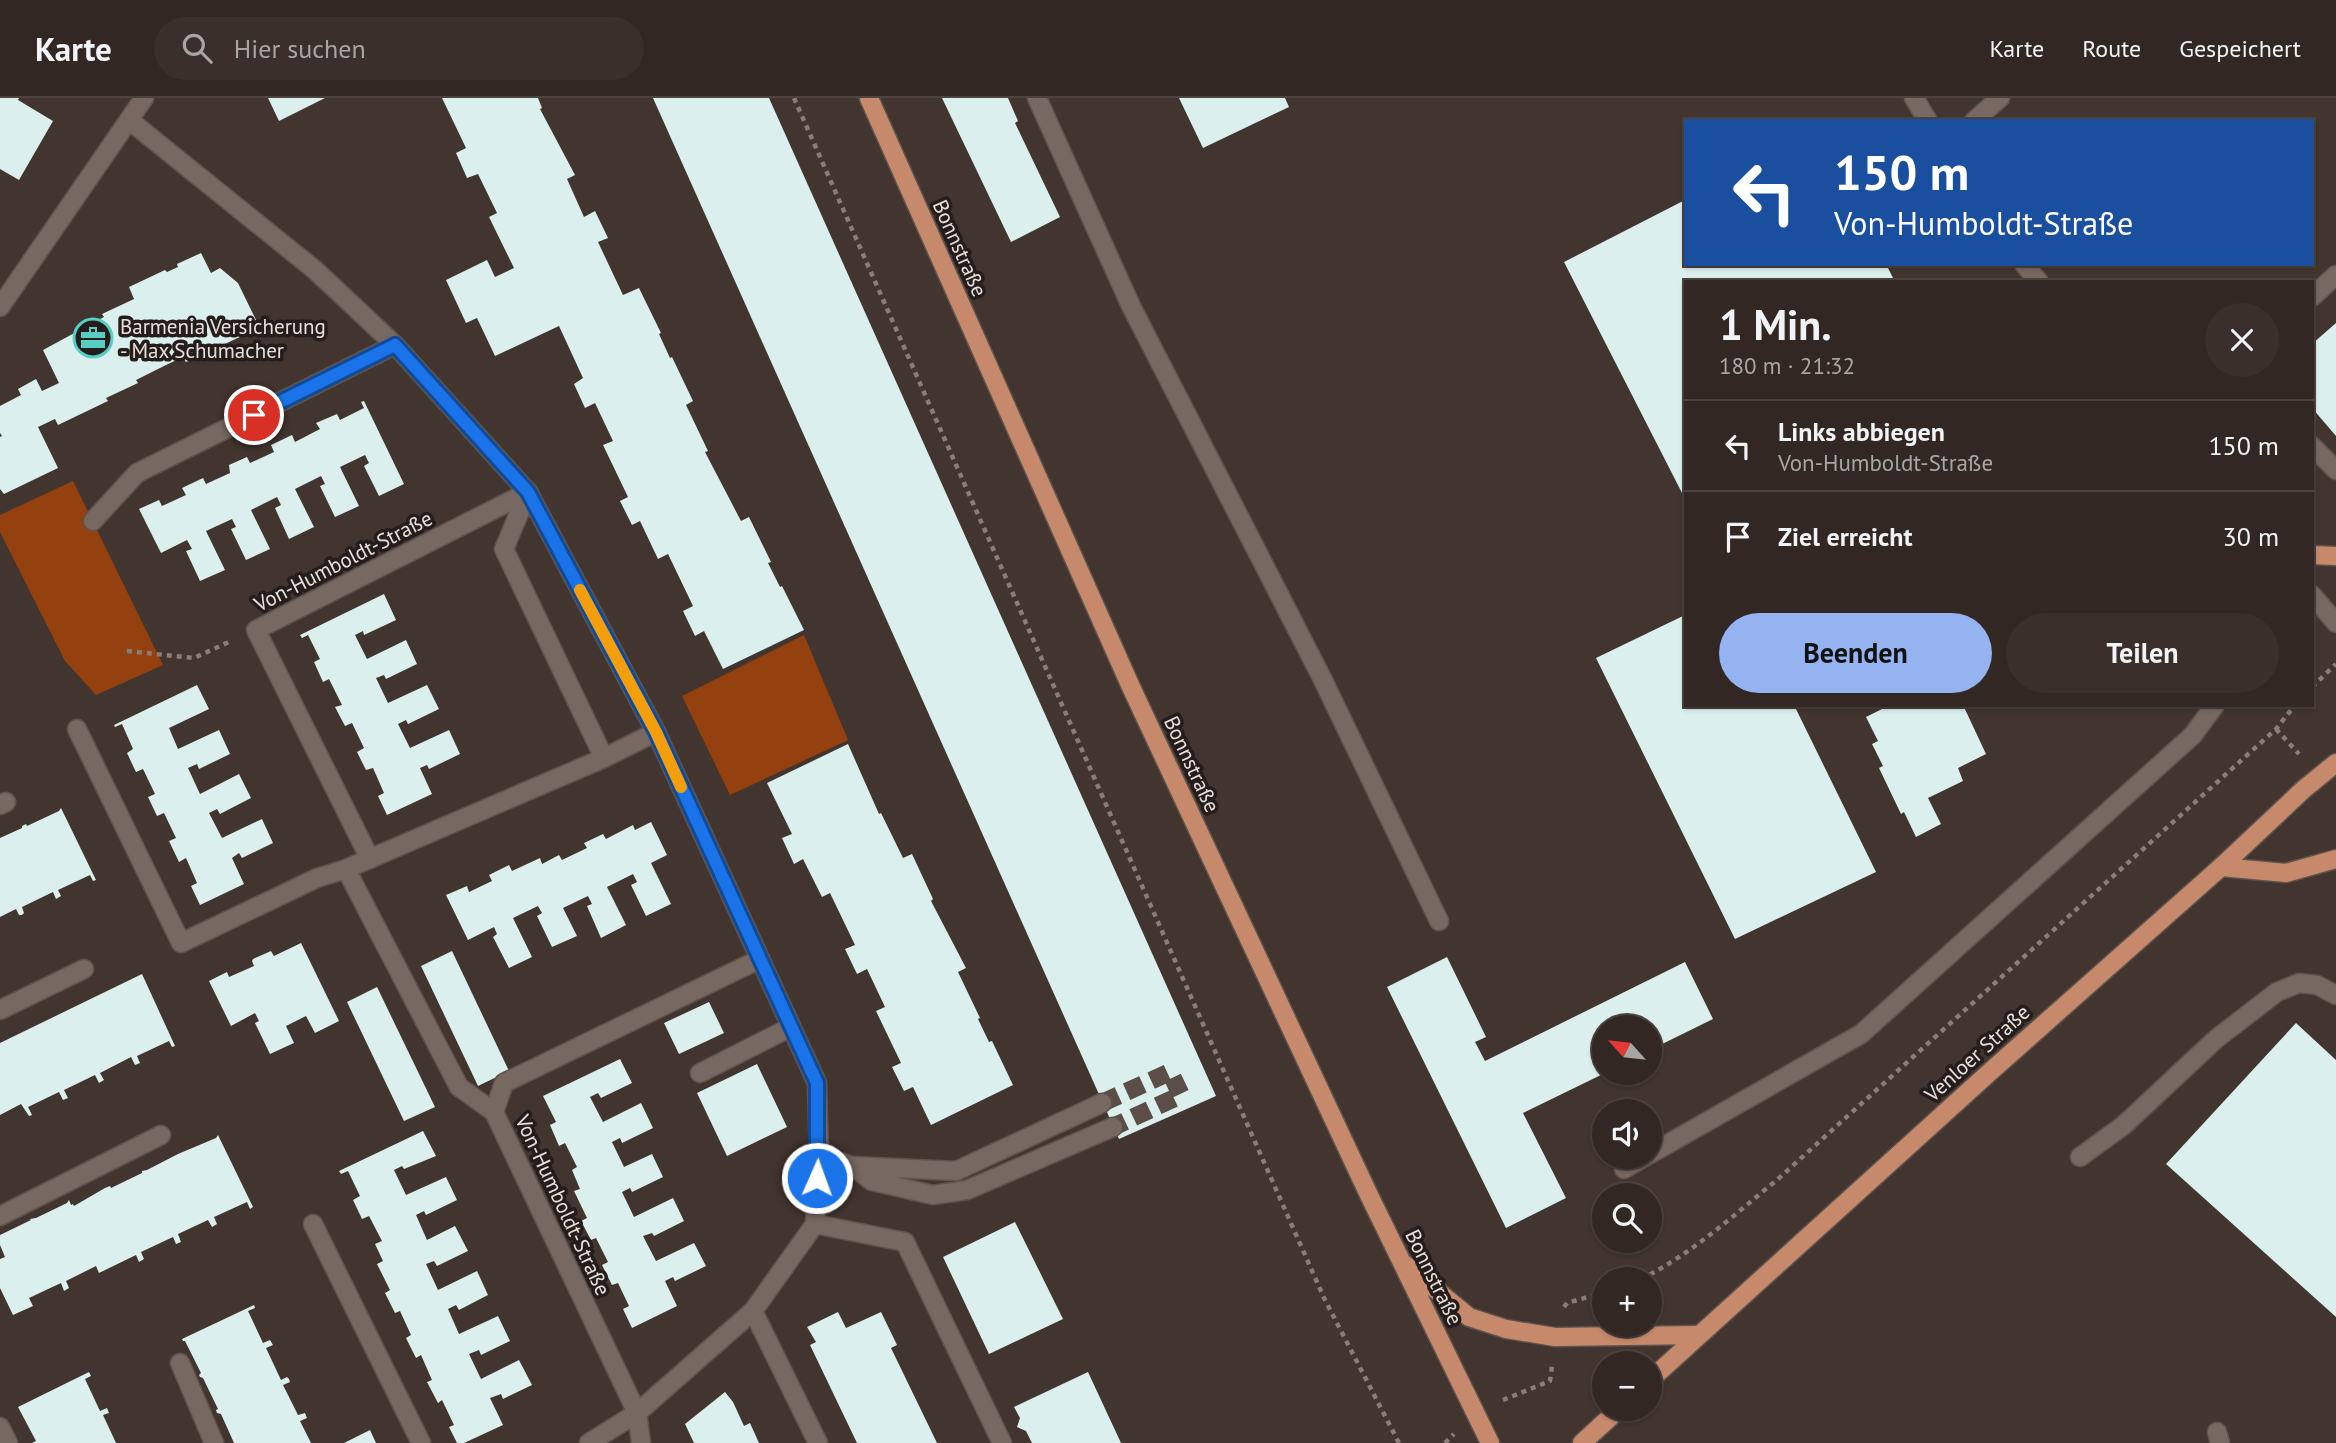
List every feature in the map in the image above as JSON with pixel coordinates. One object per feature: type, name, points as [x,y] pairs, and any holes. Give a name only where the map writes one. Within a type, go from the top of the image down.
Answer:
[{"type":"main road","name":"Bonnstraße","points":[[869,98],[1131,687],[1490,1443]]},
{"type":"main road","points":[[2314,555],[2336,556]]},
{"type":"main road","name":"Venloer Straße","points":[[1662,1369],[2336,763]]},
{"type":"main road","points":[[2221,867],[2286,873],[2336,859]]},
{"type":"main road","points":[[1402,1262],[1469,1317],[1506,1329],[1555,1337],[1698,1335]]},
{"type":"main road","points":[[1582,1443],[1606,1421]]},
{"type":"street","points":[[0,306],[144,98]]},
{"type":"street","points":[[1037,98],[1131,306],[1322,678],[1439,921]]},
{"type":"street","points":[[1914,98],[1927,119]]},
{"type":"street","points":[[1975,119],[2000,98]]},
{"type":"street","points":[[129,120],[315,270],[395,345],[528,492],[656,732],[817,1083],[819,1154],[815,1224],[753,1311],[637,1413],[589,1443]]},
{"type":"street","points":[[2026,266],[2037,280]]},
{"type":"street","points":[[2314,295],[2336,275]]},
{"type":"street","points":[[93,521],[137,473],[395,345]]},
{"type":"street","points":[[2314,448],[2336,470]]},
{"type":"street","points":[[528,492],[504,549],[604,758]]},
{"type":"street","name":"Von-Humboldt-Straße","points":[[370,859],[256,630],[528,492]]},
{"type":"street","points":[[2314,598],[2336,623]]},
{"type":"street","points":[[1662,1147],[1861,1034],[2193,735],[2214,707]]},
{"type":"street","points":[[77,729],[181,943],[317,878],[370,859],[604,758],[656,732]]},
{"type":"street","points":[[346,869],[459,1087],[494,1112]]},
{"type":"street","name":"Von-Humboldt-Straße","points":[[641,1443],[637,1413],[494,1112],[504,1083],[760,959]]},
{"type":"street","points":[[0,1010],[84,969]]},
{"type":"street","points":[[2080,1157],[2124,1125],[2216,1038],[2277,992],[2299,983],[2317,985],[2336,995]]},
{"type":"street","points":[[700,1073],[791,1027]]},
{"type":"street","points":[[852,1166],[956,1171],[1102,1103]]},
{"type":"street","points":[[819,1154],[852,1166],[872,1181],[933,1195],[967,1190],[1113,1127]]},
{"type":"street","points":[[0,1216],[161,1135]]},
{"type":"street","points":[[313,1224],[421,1443]]},
{"type":"street","points":[[815,1224],[905,1242],[1002,1443]]},
{"type":"street","points":[[753,1311],[818,1443]]},
{"type":"street","points":[[180,1363],[215,1443]]},
{"type":"street","points":[[0,1427],[8,1443]]},
{"type":"path","points":[[794,98],[1324,1298],[1399,1443]]},
{"type":"path","points":[[127,651],[194,658],[256,630]]},
{"type":"path","points":[[2314,685],[2336,664]]},
{"type":"path","points":[[1662,1269],[1706,1238],[1778,1179],[2276,729],[2293,707]]},
{"type":"path","points":[[1445,1443],[1474,1412],[1550,1381],[1558,1317],[1567,1303],[1592,1296]]},
{"type":"shaded area","points":[[73,481],[163,665],[96,695],[65,661],[0,532],[0,515]]},
{"type":"shaded area","points":[[804,635],[848,740],[730,795],[682,696]]},
{"type":"building","points":[[0,98],[19,98],[18,100],[53,121],[19,180],[0,169]]},
{"type":"building","points":[[268,98],[325,98],[279,121]]},
{"type":"building","points":[[442,98],[538,98],[542,108],[540,109],[575,175],[567,179],[584,217],[595,211],[608,238],[598,242],[623,295],[639,288],[670,358],[672,357],[693,401],[686,405],[708,451],[705,452],[741,521],[749,517],[771,562],[768,563],[804,630],[723,669],[704,631],[695,636],[683,611],[693,606],[668,554],[658,559],[640,521],[632,525],[620,501],[628,497],[603,445],[613,441],[595,403],[585,408],[574,384],[583,378],[559,326],[495,356],[477,318],[466,323],[446,280],[487,260],[495,277],[514,268],[489,217],[497,213],[478,174],[467,178],[456,153],[466,148]]},
{"type":"building","points":[[653,98],[769,98],[1216,1096],[1119,1139]]},
{"type":"building","points":[[942,98],[1008,98],[1018,121],[1015,123],[1060,217],[1011,242]]},
{"type":"building","points":[[1179,98],[1285,98],[1289,107],[1203,148]]},
{"type":"building","points":[[1684,201],[1684,266],[1887,266],[1894,280],[1684,280],[1682,493],[1564,262]]},
{"type":"building","points":[[201,253],[211,273],[220,268],[238,283],[257,322],[240,330],[242,336],[186,362],[183,357],[166,365],[136,380],[138,383],[106,398],[108,401],[58,425],[55,419],[38,427],[58,468],[4,494],[0,489],[0,406],[21,395],[18,389],[36,379],[42,391],[59,383],[43,350],[104,317],[102,314],[134,299],[129,287],[165,270],[167,272],[178,267],[177,264]]},
{"type":"building","points":[[2336,323],[2336,436],[2314,410],[2314,342]]},
{"type":"building","points":[[364,401],[404,484],[379,496],[364,466],[369,463],[365,455],[340,467],[359,506],[335,517],[320,486],[325,484],[321,476],[295,489],[314,527],[289,539],[275,508],[281,505],[277,497],[251,510],[270,549],[246,560],[231,529],[236,527],[232,519],[206,531],[225,570],[200,581],[186,551],[192,549],[187,540],[161,553],[139,509],[159,500],[162,506],[186,495],[182,488],[203,478],[206,484],[230,473],[229,465],[247,457],[250,463],[274,452],[271,445],[292,435],[295,442],[320,429],[316,423],[337,414],[340,420],[364,408],[361,402]]},
{"type":"building","points":[[384,594],[396,620],[364,635],[363,631],[355,635],[367,659],[406,640],[417,664],[386,679],[384,675],[376,678],[388,703],[427,685],[439,709],[408,724],[406,720],[398,724],[410,748],[449,730],[460,754],[429,769],[427,765],[420,768],[432,794],[387,815],[378,796],[384,793],[373,768],[366,770],[357,752],[364,748],[352,723],[345,726],[335,707],[342,705],[329,679],[323,682],[314,662],[320,659],[308,635],[302,638],[300,635]]},
{"type":"building","points":[[1684,615],[1684,707],[1795,707],[1876,872],[1735,939],[1596,658]]},
{"type":"building","points":[[197,685],[209,709],[169,728],[178,749],[219,730],[230,754],[199,769],[197,764],[188,768],[200,794],[239,774],[251,798],[220,814],[217,809],[209,813],[222,838],[262,819],[273,843],[242,858],[239,853],[232,858],[244,884],[200,905],[191,886],[197,883],[186,858],[179,862],[169,841],[176,838],[164,813],[157,816],[148,797],[155,794],[143,769],[136,772],[127,753],[133,749],[122,724],[115,727],[114,725]]},
{"type":"building","points":[[1886,707],[1964,707],[1986,754],[1958,768],[1963,781],[1928,798],[1941,824],[1916,837],[1904,812],[1901,814],[1879,768],[1883,766],[1872,744],[1878,741],[1866,717]]},
{"type":"building","points":[[848,744],[879,814],[881,813],[903,858],[912,854],[933,899],[931,901],[966,968],[958,972],[980,1018],[978,1019],[1013,1085],[931,1125],[913,1087],[904,1091],[892,1067],[901,1063],[876,1011],[885,1007],[867,969],[857,974],[845,949],[855,945],[830,893],[822,897],[803,859],[794,864],[782,838],[792,834],[767,783]]},
{"type":"building","points":[[61,808],[96,880],[93,881],[90,875],[58,890],[61,896],[56,899],[53,892],[22,907],[22,915],[19,915],[16,909],[0,917],[0,838]]},
{"type":"building","points":[[651,822],[667,855],[651,863],[671,904],[646,916],[631,885],[637,882],[633,874],[607,887],[626,925],[601,938],[587,906],[592,904],[588,896],[563,908],[577,936],[552,947],[537,916],[542,913],[538,906],[513,918],[532,957],[509,968],[493,937],[497,934],[494,927],[468,940],[446,895],[467,886],[469,892],[492,881],[489,875],[509,865],[512,871],[540,858],[542,864],[559,855],[562,860],[587,848],[584,843],[603,834],[606,839],[633,825],[635,830]]},
{"type":"building","points":[[301,943],[339,1021],[315,1033],[306,1016],[286,1026],[294,1043],[270,1054],[255,1023],[259,1021],[255,1013],[231,1026],[209,981],[227,972],[229,977],[254,966],[253,959],[271,951],[274,956]]},
{"type":"building","points":[[452,951],[509,1071],[478,1086],[421,966]]},
{"type":"building","points":[[1447,957],[1486,1037],[1475,1042],[1485,1061],[1685,962],[1713,1019],[1662,1044],[1662,1015],[1592,1015],[1592,1079],[1523,1113],[1566,1198],[1506,1228],[1387,987]]},
{"type":"building","points":[[142,974],[175,1046],[172,1047],[169,1041],[137,1056],[140,1063],[135,1065],[131,1057],[100,1073],[104,1080],[99,1083],[95,1075],[64,1090],[68,1098],[63,1100],[59,1092],[28,1107],[32,1115],[29,1116],[21,1104],[0,1115],[0,1043]]},
{"type":"building","points":[[377,987],[435,1107],[404,1121],[347,1002]]},
{"type":"building","points":[[709,1002],[724,1033],[679,1054],[664,1023]]},
{"type":"building","points":[[2296,1023],[2336,1060],[2336,1317],[2166,1164]]},
{"type":"building","points":[[620,1059],[632,1083],[601,1098],[598,1093],[590,1097],[603,1122],[641,1103],[653,1128],[622,1143],[620,1138],[612,1142],[624,1167],[652,1154],[663,1177],[632,1192],[630,1188],[622,1192],[634,1217],[673,1198],[684,1221],[654,1236],[652,1233],[643,1236],[656,1261],[694,1243],[706,1266],[675,1281],[673,1277],[665,1281],[677,1306],[632,1328],[623,1309],[629,1306],[618,1283],[612,1285],[602,1265],[608,1262],[596,1238],[591,1240],[581,1221],[587,1218],[574,1191],[580,1189],[572,1170],[577,1167],[565,1143],[559,1146],[550,1125],[556,1122],[543,1096]]},
{"type":"building","points":[[757,1064],[787,1127],[727,1156],[697,1093]]},
{"type":"building","points":[[423,1131],[436,1156],[404,1169],[402,1166],[394,1170],[406,1195],[446,1177],[457,1200],[426,1215],[424,1211],[416,1215],[427,1240],[455,1226],[468,1251],[437,1266],[434,1261],[426,1264],[438,1290],[477,1271],[488,1295],[459,1310],[456,1305],[448,1309],[459,1334],[498,1316],[510,1341],[481,1355],[479,1350],[469,1354],[481,1379],[519,1360],[532,1385],[503,1399],[501,1394],[490,1398],[503,1425],[464,1443],[457,1443],[449,1427],[454,1425],[442,1400],[438,1403],[427,1382],[432,1380],[421,1355],[416,1358],[406,1338],[411,1335],[400,1311],[395,1313],[385,1293],[390,1290],[377,1264],[383,1261],[375,1244],[382,1241],[369,1216],[362,1219],[353,1200],[360,1196],[348,1171],[341,1174],[339,1171]]},
{"type":"building","points":[[218,1135],[253,1207],[250,1209],[247,1202],[214,1217],[217,1224],[212,1227],[208,1220],[178,1234],[181,1242],[176,1244],[173,1237],[141,1252],[144,1259],[139,1262],[136,1255],[99,1273],[96,1266],[66,1281],[69,1288],[64,1291],[61,1283],[29,1298],[33,1306],[13,1315],[0,1288],[0,1259],[5,1257],[0,1245],[0,1235],[69,1200],[74,1206],[105,1188],[111,1188]]},
{"type":"building","points":[[1015,1222],[1063,1319],[989,1354],[943,1257]]},
{"type":"building","points":[[254,1305],[255,1308],[248,1311],[263,1343],[270,1340],[273,1345],[266,1348],[281,1380],[287,1377],[289,1379],[290,1382],[283,1385],[298,1415],[305,1413],[307,1418],[300,1421],[311,1443],[234,1443],[182,1339]]},
{"type":"building","points":[[838,1312],[846,1328],[881,1312],[897,1345],[891,1348],[937,1443],[857,1443],[810,1345],[816,1342],[807,1327]]},
{"type":"building","points":[[89,1372],[91,1376],[85,1379],[100,1411],[107,1408],[109,1413],[103,1415],[116,1443],[32,1443],[36,1441],[18,1407]]},
{"type":"building","points":[[1088,1372],[1121,1443],[1032,1443],[1026,1431],[1017,1427],[1020,1418],[1014,1407]]},
{"type":"building","points":[[725,1392],[733,1402],[744,1426],[750,1423],[759,1443],[694,1443],[685,1424]]},
{"type":"building","points":[[370,1430],[376,1443],[344,1443]]},
{"type":"tunnel","points":[[1102,1103],[1170,1072],[1181,1095],[1113,1127]]},
{"type":"slow traffic","points":[[580,590],[656,732],[681,787]]},
{"type":"place","name":"Barmenia Versicherung - Max Schumacher","points":[[93,338]]},
{"type":"route","points":[[254,415],[395,345],[528,492],[656,732],[817,1083],[817,1178]]}]
